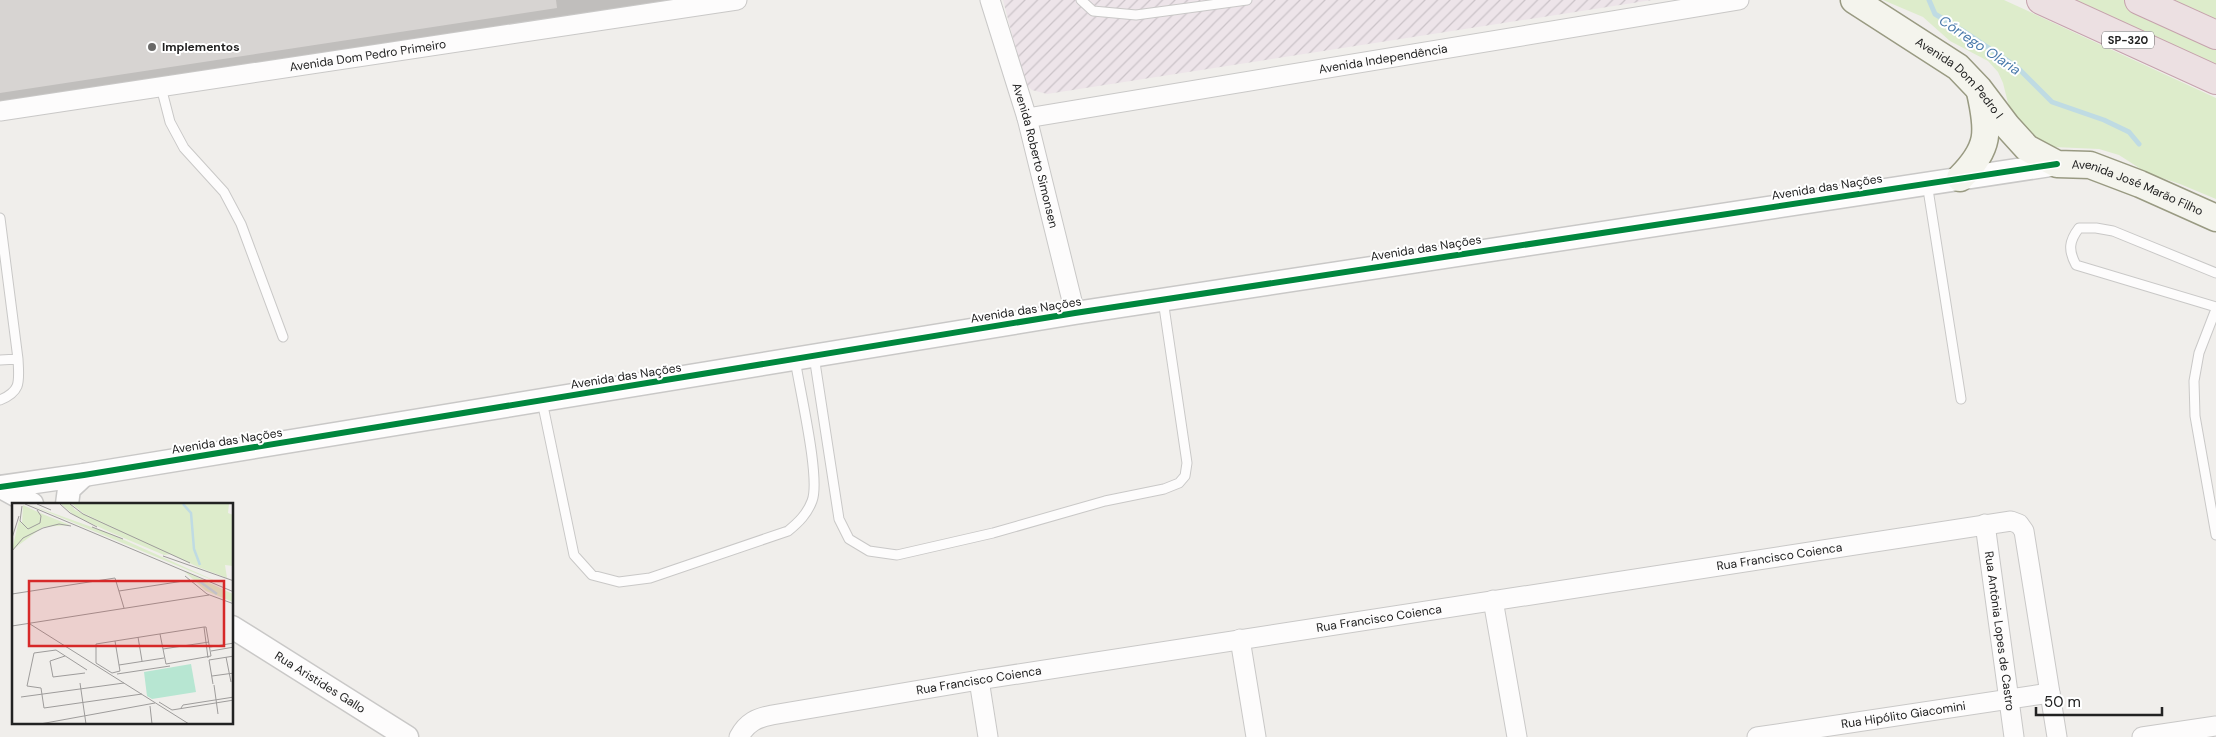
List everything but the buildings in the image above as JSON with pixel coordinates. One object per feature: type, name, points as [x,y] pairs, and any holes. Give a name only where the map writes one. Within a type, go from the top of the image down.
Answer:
[{"type":"highway","name":"SP-320","points":[[2041,0],[2216,80]]},
{"type":"highway","points":[[2139,0],[2216,35]]},
{"type":"main road","name":"Avenida Dom Pedro I","points":[[1854,0],[1958,67],[1979,89],[2007,126],[2027,148],[2057,164]]},
{"type":"main road","points":[[1960,178],[1973,164],[1984,146],[1986,120],[1979,89]]},
{"type":"main road","name":"Avenida José Marão Filho","points":[[2057,164],[2090,165],[2140,184],[2216,218]]},
{"type":"street","name":"Avenida Dom Pedro Primeiro","points":[[0,111],[738,0]]},
{"type":"street","name":"Avenida Roberto Simonsen","points":[[990,0],[1027,118],[1075,313]]},
{"type":"street","name":"Avenida Independência","points":[[1027,118],[1739,0]]},
{"type":"street","name":"Avenida das Nações","points":[[1,487],[542,401],[1075,313],[1927,182],[2057,164]]},
{"type":"street","points":[[68,503],[69,489],[84,475]]},
{"type":"street","points":[[1,487],[30,503]]},
{"type":"street","name":"Rua Francisco Coienca","points":[[742,732],[756,718],[772,714],[1240,639],[2011,521],[2019,524],[2024,531],[2050,693]]},
{"type":"street","name":"Rua Antônia Lopes de Castro","points":[[1985,524],[2014,737]]},
{"type":"street","points":[[1493,600],[1517,737]]},
{"type":"street","name":"Rua Aristides Gallo","points":[[234,628],[407,737]]},
{"type":"street","points":[[1240,639],[1256,737]]},
{"type":"street","points":[[979,680],[988,737]]},
{"type":"street","points":[[2050,693],[2057,737]]},
{"type":"street","name":"Rua Hipólito Giacomini","points":[[1757,737],[2050,693]]},
{"type":"street","points":[[2142,737],[2216,726]]},
{"type":"lane","points":[[1081,0],[1093,11],[1136,15],[1247,0]]},
{"type":"lane","points":[[161,87],[170,122],[184,148],[224,192],[241,224],[283,337]]},
{"type":"lane","points":[[1927,182],[1961,399]]},
{"type":"lane","points":[[0,218],[18,360],[19,383],[12,395],[0,400]]},
{"type":"lane","points":[[2216,273],[2113,231],[2079,228],[2069,245],[2076,265],[2216,308],[2199,353],[2194,382],[2195,416],[2216,535]]},
{"type":"lane","points":[[804,358],[839,520],[849,539],[869,551],[897,555],[993,532],[1105,501],[1164,489],[1179,483],[1186,476],[1187,463],[1163,300]]},
{"type":"lane","points":[[542,401],[574,555],[592,575],[619,582],[650,578],[788,531],[804,517],[813,499],[814,474],[804,358]]},
{"type":"lane","points":[[0,360],[18,360]]},
{"type":"shaded area","points":[[1003,0],[1652,0],[1047,94],[1032,90],[1025,84]]},
{"type":"green space","points":[[1883,0],[2004,0],[2216,98],[2216,199],[2147,173],[2119,155],[2099,149],[2054,147],[2038,139],[2017,120],[2008,103],[1998,72],[1988,61],[1950,41],[1923,17]]},
{"type":"green space","points":[[2062,0],[2124,0],[2216,42],[2216,70]]},
{"type":"green space","points":[[2170,0],[2216,0],[2216,20]]},
{"type":"waterway","name":"Córrego Olaria","points":[[1929,0],[1935,14],[2017,67],[2052,102],[2104,120],[2129,132],[2139,144]]},
{"type":"cycle path","points":[[0,487],[84,475],[1075,313],[2057,164]]},
{"type":"place","name":"Implementos","points":[[152,47]]}]
